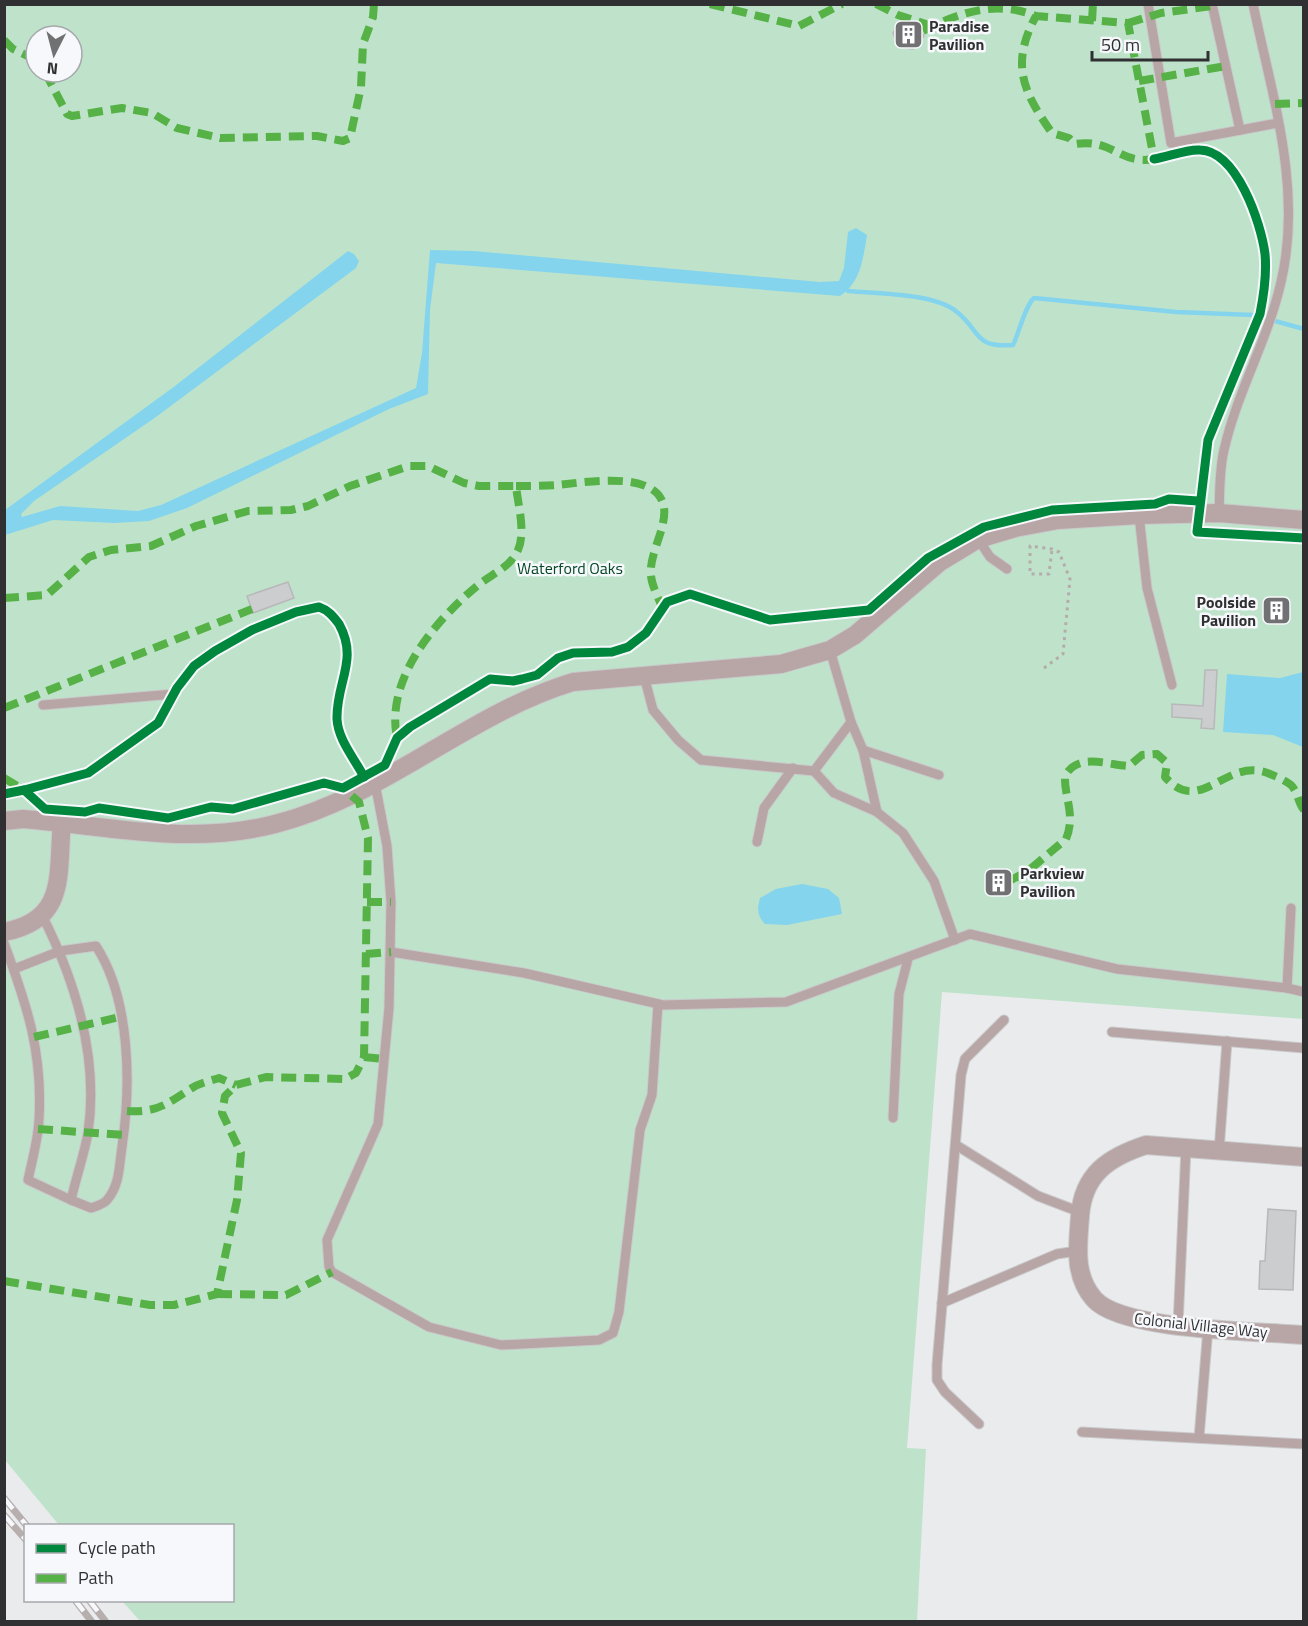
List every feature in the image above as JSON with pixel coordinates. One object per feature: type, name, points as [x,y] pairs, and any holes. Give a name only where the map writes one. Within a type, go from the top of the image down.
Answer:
[{"type":"street","points":[[4,821],[23,819],[158,834],[202,836],[247,830],[307,814],[375,783],[515,704],[550,689],[573,682],[781,664],[831,650],[855,635],[940,562],[978,539],[1015,528],[1058,520],[1139,514],[1219,513],[1304,520]]},
{"type":"street","points":[[4,932],[26,928],[43,917],[51,903],[58,878],[62,822]]},
{"type":"street","name":"Colonial Village Way","points":[[1304,1156],[1146,1145],[1112,1158],[1086,1187],[1080,1212],[1077,1251],[1081,1277],[1094,1299],[1115,1314],[1178,1325],[1304,1335]]},
{"type":"lane","points":[[1148,4],[1172,143],[1278,123]]},
{"type":"lane","points":[[1212,4],[1239,130]]},
{"type":"lane","points":[[1219,513],[1220,474],[1224,449],[1264,340],[1282,281],[1290,205],[1286,155],[1253,4]]},
{"type":"lane","points":[[1139,514],[1147,588],[1172,685]]},
{"type":"lane","points":[[978,539],[990,557],[1007,569]]},
{"type":"lane","points":[[831,650],[851,722],[862,750],[877,812]]},
{"type":"lane","points":[[644,676],[652,710],[678,740],[701,759],[814,771],[834,793],[877,812],[903,833],[934,881],[955,940]]},
{"type":"lane","points":[[44,705],[174,694]]},
{"type":"lane","points":[[814,771],[851,722]]},
{"type":"lane","points":[[862,750],[939,775]]},
{"type":"lane","points":[[757,842],[764,807],[793,768]]},
{"type":"lane","points":[[375,783],[387,846],[392,902],[389,1008],[378,1124],[327,1240],[329,1268],[345,1281],[429,1327],[501,1345],[599,1340],[614,1333],[619,1312],[640,1130],[652,1095],[658,1004]]},
{"type":"lane","points":[[1287,988],[1291,909]]},
{"type":"lane","points":[[43,917],[60,951],[85,1026],[89,1068],[88,1133],[71,1200]]},
{"type":"lane","points":[[391,952],[524,974],[658,1004],[786,1002],[970,934],[1117,969],[1287,988],[1304,992]]},
{"type":"lane","points":[[4,943],[27,1004],[38,1058],[39,1121],[28,1180],[91,1208],[106,1202],[117,1184],[127,1111],[124,1036],[107,964],[96,946],[60,951],[14,969]]},
{"type":"lane","points":[[893,1118],[899,994],[908,958]]},
{"type":"lane","points":[[979,1424],[945,1392],[937,1380],[965,1059],[1004,1020]]},
{"type":"lane","points":[[1112,1032],[1304,1048]]},
{"type":"lane","points":[[1219,1150],[1227,1041]]},
{"type":"lane","points":[[956,1145],[1038,1196],[1080,1212]]},
{"type":"lane","points":[[1178,1325],[1186,1148]]},
{"type":"lane","points":[[942,1303],[1047,1257],[1077,1251]]},
{"type":"lane","points":[[1199,1438],[1208,1328]]},
{"type":"lane","points":[[1082,1432],[1304,1444]]},
{"type":"path","points":[[1044,668],[1063,654],[1070,579],[1059,552],[1052,549],[1030,546],[1030,574],[1049,574],[1052,549]]},
{"type":"green space","name":"Waterford Oaks","points":[[4,5],[1303,5],[1303,1019],[942,992],[907,1448],[926,1449],[917,1621],[140,1621],[123,1602],[234,1602],[234,1524],[58,1524],[5,1460]]},
{"type":"water","points":[[856,228],[867,235],[862,261],[853,284],[840,296],[436,263],[430,310],[428,394],[389,409],[187,508],[149,521],[114,523],[53,520],[5,535],[5,510],[175,386],[348,251],[354,254],[359,261],[356,268],[156,417],[34,501],[21,514],[22,517],[60,506],[138,511],[161,505],[416,388],[422,353],[430,250],[474,251],[820,282],[839,281],[844,268],[848,232]]},
{"type":"water","points":[[1303,672],[1303,747],[1273,735],[1223,732],[1227,674],[1280,678]]},
{"type":"water","points":[[802,884],[828,889],[839,898],[842,914],[787,925],[765,924],[758,912],[760,898],[776,889]]},
{"type":"building","name":"Paradise Pavilion","points":[[901,20],[916,22],[924,36],[913,49],[899,47],[893,33]]},
{"type":"building","points":[[288,582],[294,598],[253,613],[247,596]]},
{"type":"building","name":"Poolside Pavilion","points":[[1280,598],[1290,607],[1286,621],[1273,624],[1264,615],[1267,602]]},
{"type":"building","points":[[1205,670],[1217,670],[1214,729],[1201,728],[1202,719],[1172,717],[1172,704],[1203,706]]},
{"type":"building","name":"Parkview Pavilion","points":[[1004,870],[1012,882],[1005,894],[992,894],[985,883],[991,871]]},
{"type":"building","points":[[1268,1209],[1296,1211],[1293,1290],[1259,1289],[1260,1261],[1265,1261]]},
{"type":"waterway","points":[[848,291],[935,301],[957,312],[984,341],[1000,345],[1013,345],[1025,313],[1034,298],[1176,312],[1253,315],[1304,329]]},
{"type":"railway","points":[[4,1498],[25,1524]]},
{"type":"railway","points":[[4,1515],[24,1538]]},
{"type":"railway","points":[[77,1602],[92,1622]]},
{"type":"railway","points":[[91,1602],[106,1622]]},
{"type":"marked path","points":[[51,84],[67,114],[72,116],[122,108],[152,113],[177,128],[220,138],[317,136],[343,141],[350,138],[361,87],[363,44],[373,17],[374,4]]},
{"type":"marked path","points":[[710,4],[799,26],[842,4]]},
{"type":"marked path","points":[[876,4],[898,15],[932,26]]},
{"type":"marked path","points":[[1092,21],[1093,4]]},
{"type":"marked path","points":[[1128,23],[1161,13],[1213,6]]},
{"type":"marked path","points":[[923,31],[951,18],[978,10],[992,9],[1021,11],[1036,16],[1128,23],[1154,159],[1132,158],[1088,143],[1075,144],[1069,138],[1052,133],[1027,91],[1023,77],[1023,49],[1036,16]]},
{"type":"marked path","points":[[4,40],[13,49],[24,54]]},
{"type":"marked path","points":[[1139,81],[1226,66]]},
{"type":"marked path","points":[[1275,104],[1304,103]]},
{"type":"marked path","points":[[4,598],[47,595],[89,557],[111,550],[151,546],[196,526],[248,511],[291,510],[308,506],[350,486],[409,466],[428,466],[464,483],[479,486],[516,486],[521,518],[518,550],[510,562],[477,586],[445,616],[417,653],[406,673],[399,694],[395,716],[397,738]]},
{"type":"marked path","points":[[516,486],[627,481],[643,485],[656,493],[663,505],[663,523],[653,556],[651,576],[662,607]]},
{"type":"marked path","points":[[4,708],[252,609]]},
{"type":"marked path","points":[[1011,880],[1028,871],[1066,839],[1070,814],[1065,776],[1078,764],[1085,762],[1129,766],[1142,755],[1157,754],[1167,763],[1165,777],[1178,788],[1190,791],[1202,789],[1240,772],[1254,770],[1270,774],[1291,785],[1304,810]]},
{"type":"marked path","points":[[4,778],[24,790]]},
{"type":"marked path","points":[[4,1281],[150,1305],[174,1305],[217,1294],[237,1200],[241,1153],[222,1113],[225,1096],[236,1085],[266,1077],[345,1079],[356,1073],[364,1057],[368,838],[359,802],[343,788]]},
{"type":"marked path","points":[[367,902],[391,902]]},
{"type":"marked path","points":[[366,954],[391,952]]},
{"type":"marked path","points":[[34,1037],[120,1017]]},
{"type":"marked path","points":[[364,1057],[384,1059]]},
{"type":"marked path","points":[[127,1111],[155,1109],[195,1086],[219,1078],[236,1085]]},
{"type":"marked path","points":[[38,1129],[124,1135]]},
{"type":"marked path","points":[[217,1294],[286,1295],[332,1272]]},
{"type":"cycle path","points":[[1154,159],[1200,150],[1213,153],[1225,162],[1245,191],[1258,225],[1265,254],[1265,284],[1260,314],[1208,440],[1197,532],[1304,538]]},
{"type":"cycle path","points":[[4,794],[24,790],[45,809],[85,812],[99,808],[168,818],[211,807],[233,809],[324,783],[343,788],[385,765],[397,738],[410,727],[490,679],[513,681],[522,679],[537,675],[558,658],[573,653],[612,652],[628,647],[646,633],[667,602],[690,594],[770,620],[869,610],[928,558],[984,527],[1052,510],[1155,504],[1169,499],[1198,501]]},
{"type":"cycle path","points":[[24,790],[88,773],[158,723],[177,688],[194,666],[252,630],[296,612],[319,607],[335,618],[345,637],[347,660],[338,706],[338,727],[364,777]]},
{"type":"place","name":"Paradise Pavilion","points":[[908,35]]},
{"type":"place","name":"Poolside Pavilion","points":[[1277,611]]},
{"type":"place","name":"Parkview Pavilion","points":[[999,882]]}]
